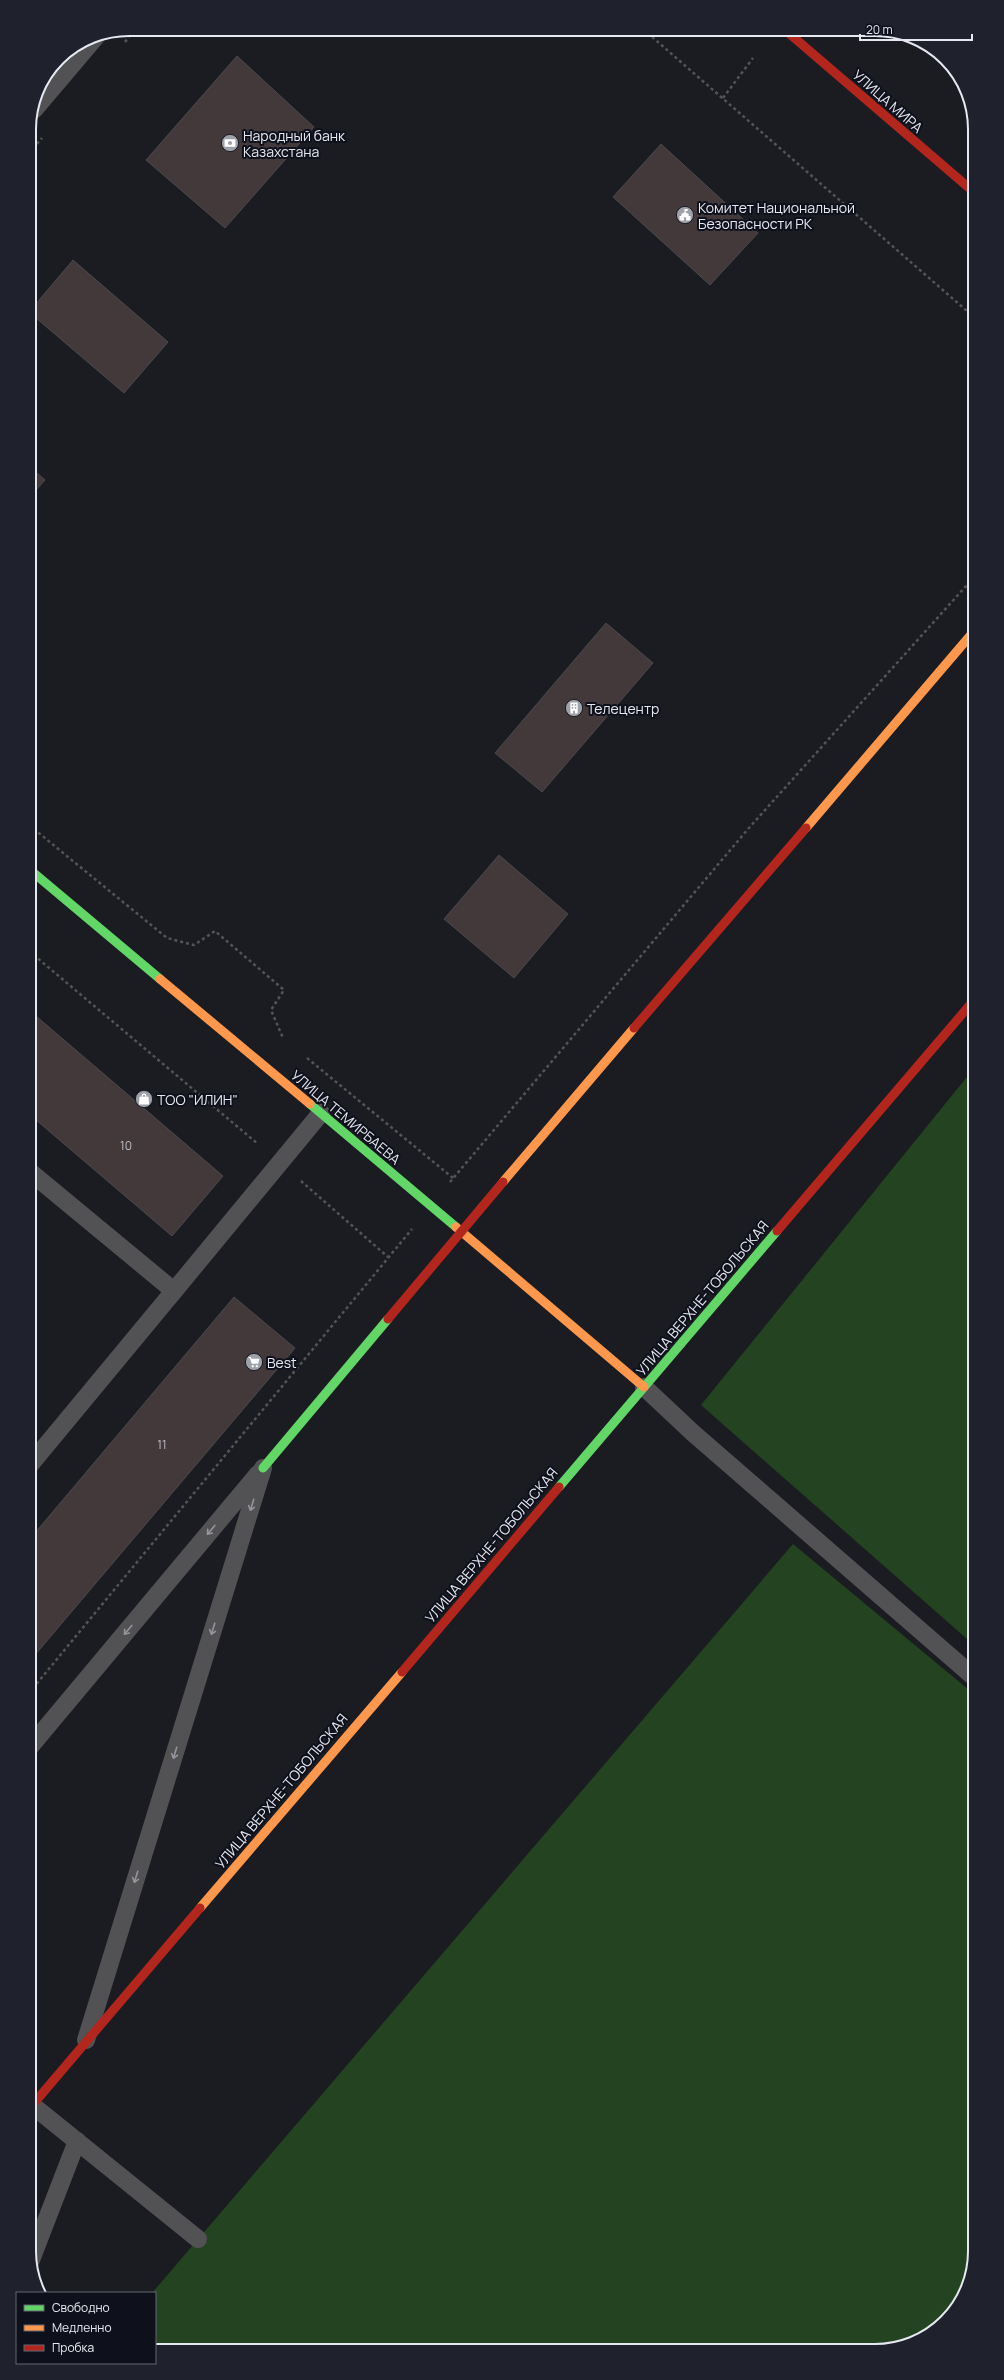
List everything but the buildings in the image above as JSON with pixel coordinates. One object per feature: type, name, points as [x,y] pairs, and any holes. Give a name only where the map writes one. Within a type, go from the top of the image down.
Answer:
[{"type":"street","name":"УЛИЦА МИРА","points":[[792,36],[968,187]]},
{"type":"street","points":[[42,98],[84,47]]},
{"type":"street","points":[[263,1468],[462,1231],[968,638]]},
{"type":"street","name":"УЛИЦА ТЕМИРБАЕВА","points":[[36,875],[462,1231],[644,1387]]},
{"type":"street","name":"УЛИЦА ВЕРХНЕ-ТОБОЛЬСКАЯ","points":[[36,2100],[968,1009]]},
{"type":"lane","points":[[36,1458],[321,1113]]},
{"type":"lane","points":[[36,1177],[174,1291]]},
{"type":"lane","points":[[644,1387],[693,1433],[968,1672]]},
{"type":"lane","points":[[36,1740],[263,1468]]},
{"type":"lane","points":[[85,2043],[263,1468]]},
{"type":"lane","points":[[36,2110],[198,2239]]},
{"type":"lane","points":[[36,2245],[77,2141]]},
{"type":"path","points":[[651,36],[968,312]]},
{"type":"path","points":[[723,98],[753,58]]},
{"type":"path","points":[[36,1684],[453,1178],[748,829],[968,584]]},
{"type":"path","points":[[36,831],[167,938],[194,945],[215,931],[284,990],[271,1010],[281,1037],[287,1042]]},
{"type":"path","points":[[36,956],[280,1162],[388,1257]]},
{"type":"path","points":[[306,1057],[453,1178]]},
{"type":"green space","points":[[968,1076],[968,1640],[701,1405]]},
{"type":"green space","points":[[793,1544],[968,1689],[968,2257],[963,2281],[958,2292],[945,2312],[932,2325],[905,2339],[875,2344],[156,2344],[156,2292],[153,2292]]},
{"type":"traffic: fast","points":[[36,875],[160,979]]},
{"type":"traffic: fast","points":[[310,1104],[456,1227]]},
{"type":"traffic: fast","points":[[559,1487],[777,1231]]},
{"type":"traffic: fast","points":[[263,1468],[388,1319]]},
{"type":"traffic: slow","points":[[806,828],[968,638]]},
{"type":"traffic: slow","points":[[160,979],[310,1104]]},
{"type":"traffic: slow","points":[[503,1182],[634,1028]]},
{"type":"traffic: slow","points":[[456,1227],[644,1387]]},
{"type":"traffic: slow","points":[[200,1908],[402,1672]]},
{"type":"traffic: jam","points":[[792,36],[968,187]]},
{"type":"traffic: jam","points":[[634,1028],[806,828]]},
{"type":"traffic: jam","points":[[777,1231],[968,1007]]},
{"type":"traffic: jam","points":[[388,1319],[503,1182]]},
{"type":"traffic: jam","points":[[402,1672],[559,1487]]},
{"type":"traffic: jam","points":[[36,2101],[200,1908]]},
{"type":"place","name":"Народный банк Казахстана","points":[[230,143]]},
{"type":"place","name":"Комитет Национальной Безопасности РК","points":[[685,215]]},
{"type":"place","name":"Телецентр","points":[[574,708]]},
{"type":"place","name":"ТОО \"ИЛИН\"","points":[[144,1099]]},
{"type":"place","name":"Best","points":[[254,1362]]}]
